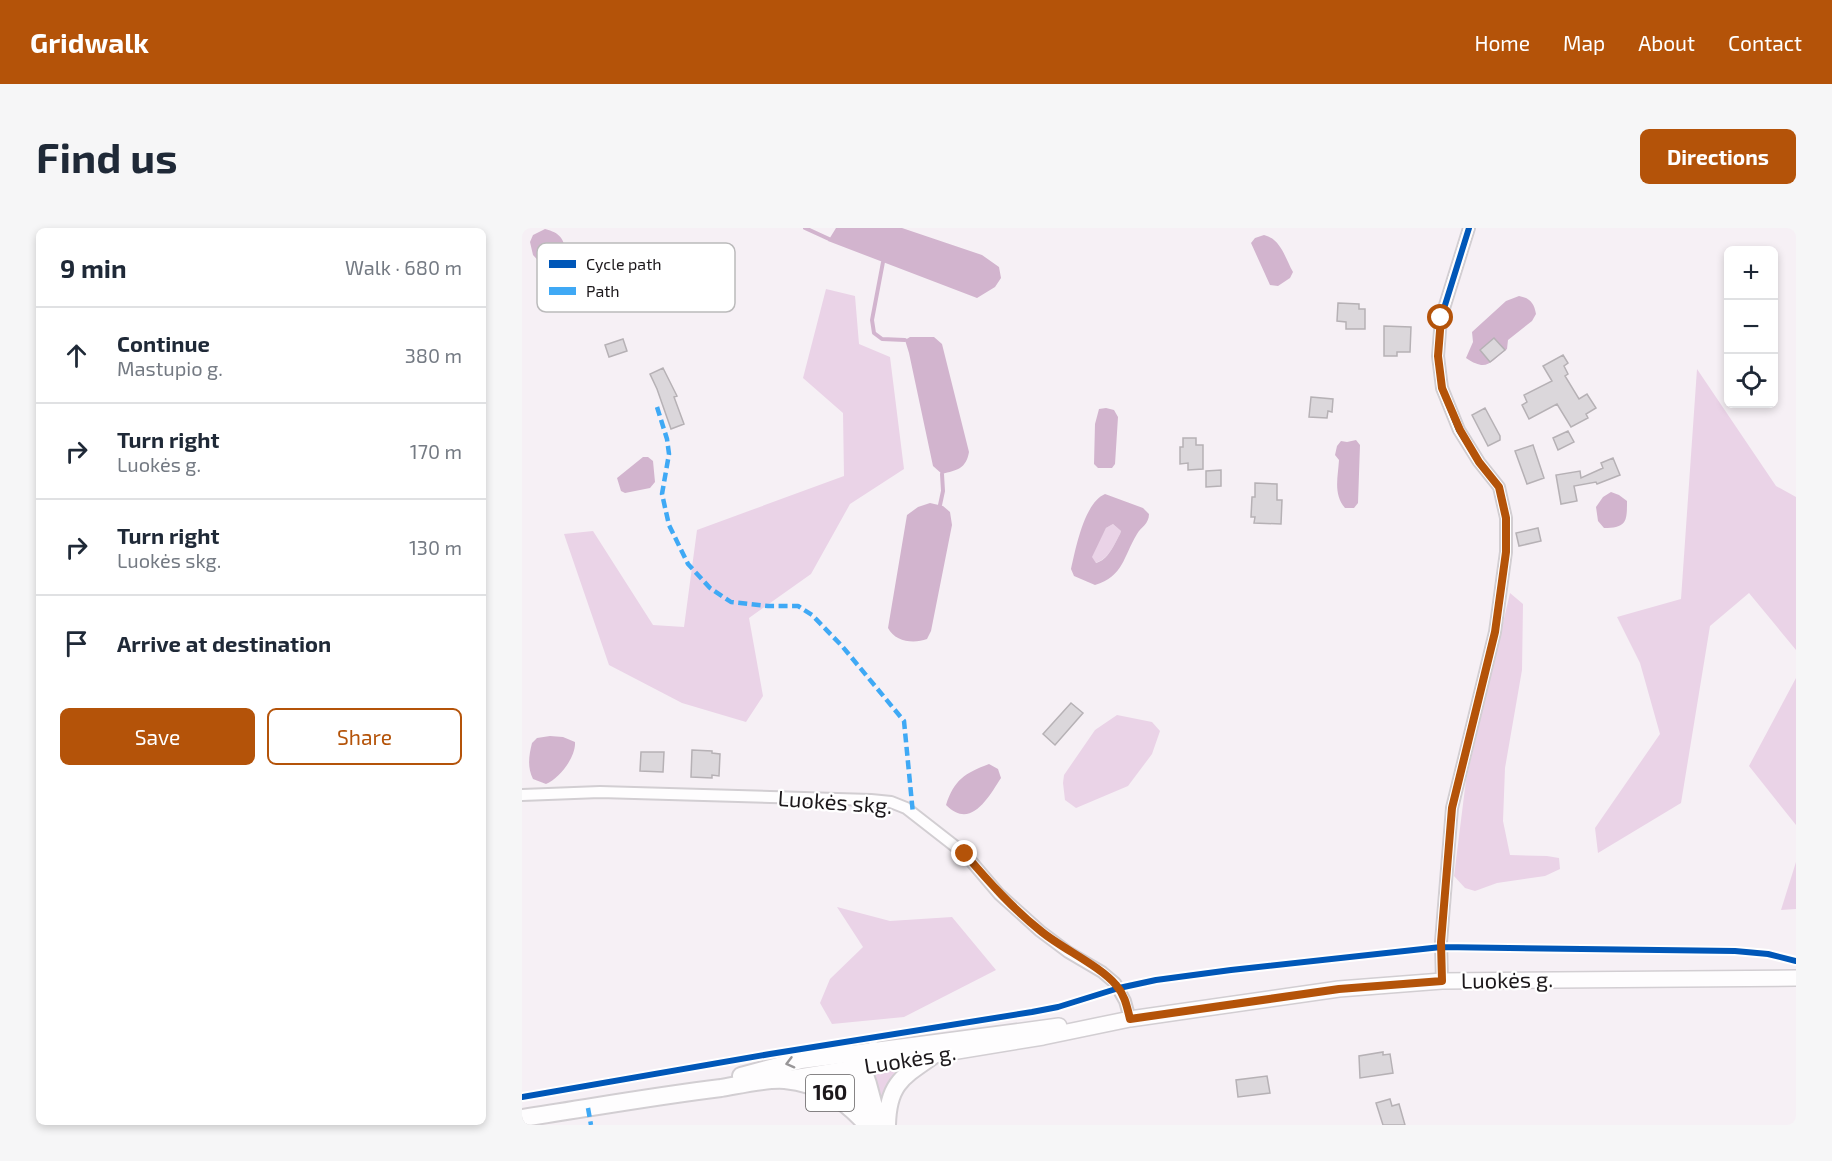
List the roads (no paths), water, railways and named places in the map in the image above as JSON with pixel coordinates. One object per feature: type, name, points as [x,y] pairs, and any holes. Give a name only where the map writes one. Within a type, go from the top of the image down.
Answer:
[{"type":"main road","name":"Luokės g.","points":[[522,1118],[670,1094],[783,1080],[1043,1037],[1130,1019],[1339,989],[1442,981],[1796,978]]},
{"type":"main road","name":"Luokės g.","points":[[670,1094],[801,1060],[1041,1027],[1113,1022]]},
{"type":"main road","name":"160","points":[[867,1125],[856,1092],[862,1067],[874,1050]]},
{"type":"main road","name":"160","points":[[848,1054],[862,1067],[879,1125]]},
{"type":"main road","name":"160","points":[[886,1125],[889,1097],[897,1084],[909,1072],[934,1055]]},
{"type":"main road","name":"160","points":[[783,1080],[824,1090],[852,1108],[867,1125]]},
{"type":"street","points":[[1442,981],[1441,942],[1452,808],[1495,632],[1506,552],[1506,518],[1499,487],[1479,462],[1460,430],[1442,388],[1438,356],[1441,318],[1469,228]]},
{"type":"street","name":"Luokės skg.","points":[[522,795],[600,792],[891,802],[906,808],[965,854],[999,894],[1040,931],[1115,983],[1125,1001],[1130,1019]]},
{"type":"waterway","points":[[805,228],[829,239]]},
{"type":"waterway","points":[[883,262],[872,320],[874,333],[882,339],[905,340]]},
{"type":"waterway","points":[[940,505],[943,491],[942,474]]}]
